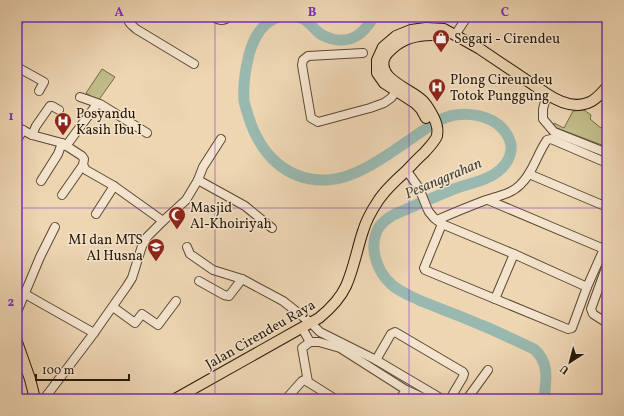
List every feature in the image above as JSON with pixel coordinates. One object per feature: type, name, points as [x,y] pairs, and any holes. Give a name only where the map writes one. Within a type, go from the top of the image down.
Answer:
[{"type":"main road","name":"Jalan Cirendeu Raya","points":[[175,399],[307,325],[328,311],[346,287],[363,230],[370,214],[392,184],[407,171],[434,140],[434,128],[423,100],[399,88],[384,83],[377,73],[376,60],[383,47],[396,36],[411,30],[426,28],[444,29],[497,61],[556,100],[567,104],[577,105],[591,102],[607,87]]},
{"type":"main road","points":[[17,342],[27,368],[35,399]]},
{"type":"street","points":[[17,24],[21,17]]},
{"type":"street","points":[[129,17],[129,23],[136,29],[194,64]]},
{"type":"street","points":[[214,17],[222,21],[229,17]]},
{"type":"street","points":[[452,34],[467,17]]},
{"type":"street","points":[[363,53],[308,56],[303,60],[302,65],[311,118],[318,122],[370,108],[391,98],[399,88]]},
{"type":"street","points":[[17,67],[44,82],[40,91]]},
{"type":"street","points":[[547,94],[542,116],[554,132],[607,153]]},
{"type":"street","points":[[80,97],[100,104],[147,133]]},
{"type":"street","points":[[41,181],[64,145],[97,104]]},
{"type":"street","points":[[32,135],[36,126],[50,106],[59,110]]},
{"type":"street","points":[[17,140],[20,128],[32,135],[64,145],[82,156],[84,159],[83,165],[62,195]]},
{"type":"street","points":[[44,399],[113,307],[132,278],[142,246],[147,237],[186,200],[198,180],[203,167],[222,139]]},
{"type":"street","points":[[488,200],[606,245],[587,287],[572,328],[570,329],[425,270],[424,268],[440,222],[488,200],[498,197],[521,185],[529,174],[548,140],[607,163]]},
{"type":"street","points":[[83,165],[86,170],[114,186],[163,221]]},
{"type":"street","points":[[407,171],[419,188],[427,208],[440,222],[587,287]]},
{"type":"street","points":[[529,174],[607,207]]},
{"type":"street","points":[[198,180],[245,206],[272,228]]},
{"type":"street","points":[[96,214],[114,186]]},
{"type":"street","points":[[17,312],[40,257],[55,227]]},
{"type":"street","points":[[187,247],[190,254],[213,270],[242,279],[283,301],[307,325],[376,360],[442,399]]},
{"type":"street","points":[[495,299],[514,254]]},
{"type":"street","points":[[607,265],[591,309],[593,314],[607,323]]},
{"type":"street","points":[[199,280],[224,295],[229,296],[242,279]]},
{"type":"street","points":[[25,294],[94,333]]},
{"type":"street","points":[[113,307],[135,323],[142,314],[158,325],[176,301]]},
{"type":"street","points":[[307,325],[310,342]]},
{"type":"street","points":[[376,360],[391,334],[395,332],[463,372],[464,377],[450,399]]},
{"type":"street","points":[[308,382],[302,348],[310,342],[319,342],[340,348],[406,390],[426,399]]},
{"type":"street","points":[[467,399],[488,370]]},
{"type":"street","points":[[286,399],[304,380],[335,399]]},
{"type":"street","points":[[400,399],[406,390]]},
{"type":"shaded area","points":[[102,69],[115,77],[98,101],[86,93]]},
{"type":"shaded area","points":[[584,110],[591,115],[590,119],[601,128],[605,123],[607,124],[607,147],[554,127],[554,123],[564,128],[573,111]]},
{"type":"waterway","name":"Pesanggrahan","points":[[278,17],[262,28],[252,46],[245,74],[244,101],[253,129],[259,141],[267,153],[287,170],[299,176],[313,179],[328,180],[340,178],[375,163],[436,122],[450,116],[460,114],[469,114],[487,118],[498,124],[504,130],[510,141],[511,152],[501,169],[485,179],[454,189],[391,216],[379,227],[376,234],[374,242],[375,258],[386,279],[398,290],[534,349],[543,360],[545,366],[546,379],[544,399]]},
{"type":"waterway","name":"Pesanggrahan","points":[[298,17],[306,21],[321,34],[332,39],[339,40],[345,40],[357,36],[366,28],[373,17]]},
{"type":"place","name":"Segari - Cirendeu","points":[[441,53]]},
{"type":"place","name":"Plong Cireundeu Totok Punggung","points":[[437,102]]},
{"type":"place","name":"Posyandu Kasih Ibu I","points":[[63,136]]},
{"type":"place","name":"Masjid Al-Khoiriyah","points":[[177,230]]},
{"type":"place","name":"MI dan MTS Al Husna","points":[[156,262]]}]
